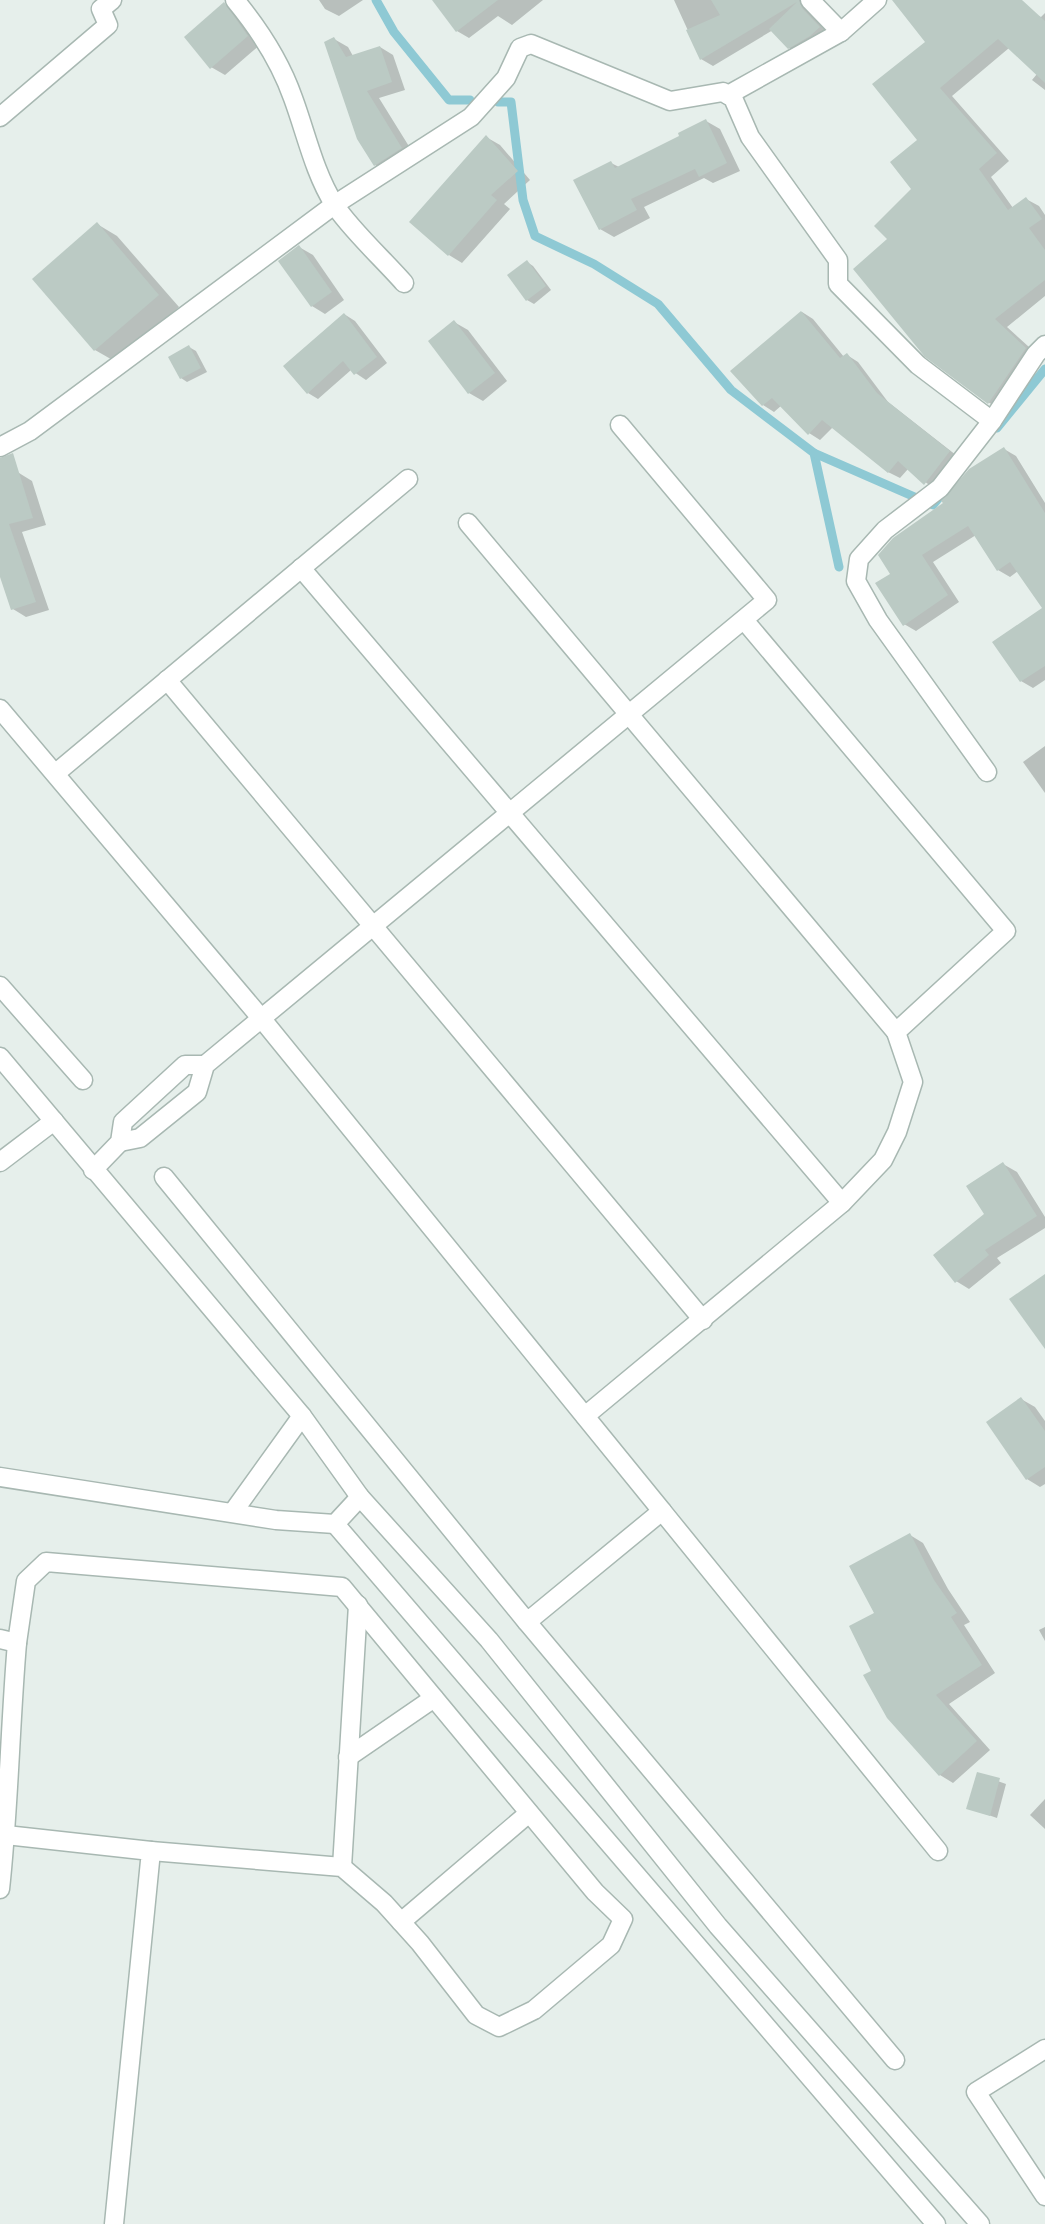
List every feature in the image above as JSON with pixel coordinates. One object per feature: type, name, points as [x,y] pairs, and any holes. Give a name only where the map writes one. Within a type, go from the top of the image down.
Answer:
[{"type":"street","points":[[0,117],[108,25],[101,9],[112,0]]},
{"type":"street","points":[[235,0],[258,28],[279,66],[293,97],[310,152],[334,205],[404,283]]},
{"type":"street","points":[[810,0],[841,32]]},
{"type":"street","points":[[728,95],[841,32],[877,0]]},
{"type":"street","points":[[0,447],[40,424],[334,205],[471,117],[506,78],[520,48],[525,45],[543,47],[670,101],[716,93],[733,98],[750,137],[838,260],[838,284],[918,365],[992,421]]},
{"type":"street","points":[[987,772],[878,620],[856,581],[859,559],[904,514],[940,488],[992,421],[1036,354],[1045,345]]},
{"type":"street","points":[[93,1170],[120,1142],[140,1138],[197,1092],[205,1065],[630,716],[767,600],[620,424]]},
{"type":"street","points":[[56,772],[408,479]]},
{"type":"street","points":[[468,523],[896,1032],[913,1082],[901,1122],[883,1160],[842,1203],[585,1416]]},
{"type":"street","points":[[302,568],[842,1203]]},
{"type":"street","points":[[744,620],[1006,932],[896,1032]]},
{"type":"street","points":[[167,680],[703,1320]]},
{"type":"street","points":[[0,709],[56,772],[261,1018],[938,1851]]},
{"type":"street","points":[[0,986],[84,1080]]},
{"type":"street","points":[[0,1057],[302,1416],[360,1497],[489,1640],[718,1926],[980,2224]]},
{"type":"street","points":[[120,1142],[123,1122],[155,1092],[185,1065],[205,1065]]},
{"type":"street","points":[[0,1162],[54,1121]]},
{"type":"street","points":[[164,1177],[527,1622],[895,2060]]},
{"type":"street","points":[[233,1512],[302,1416]]},
{"type":"street","points":[[0,1477],[276,1520],[334,1524],[936,2224]]},
{"type":"street","points":[[334,1524],[360,1497]]},
{"type":"street","points":[[527,1622],[662,1511]]},
{"type":"street","points":[[0,1889],[6,1835],[4,1739],[8,1641],[27,1581],[46,1562],[342,1587],[529,1813],[596,1892],[623,1919],[611,1945],[534,2010],[499,2026],[476,2015],[401,1922],[342,1867],[151,1851],[6,1835]]},
{"type":"street","points":[[342,1867],[358,1605]]},
{"type":"street","points":[[348,1756],[434,1698]]},
{"type":"street","points":[[401,1922],[529,1813]]},
{"type":"street","points":[[114,2224],[151,1851]]},
{"type":"street","points":[[1045,2049],[976,2092],[1045,2196]]},
{"type":"street","points":[[918,2202],[942,2179]]},
{"type":"building","points":[[432,0],[498,0],[456,32]]},
{"type":"building","points":[[711,0],[799,0],[802,8],[820,27],[788,49],[769,29],[797,2],[700,60],[686,30],[720,15]]},
{"type":"building","points":[[892,0],[1022,0],[1045,21],[1045,83],[998,39],[940,88],[997,153],[979,169],[1008,210],[1026,197],[1042,219],[1029,228],[1045,250],[1045,280],[995,319],[1026,348],[988,404],[925,357],[853,269],[887,239],[874,226],[911,189],[890,162],[917,140],[872,84],[925,42]]},
{"type":"building","points":[[224,2],[248,36],[210,69],[184,37]]},
{"type":"building","points":[[334,37],[346,57],[380,46],[392,82],[367,91],[402,148],[374,166],[357,139],[324,42]]},
{"type":"building","points":[[706,119],[727,163],[699,177],[695,169],[631,199],[637,210],[599,230],[573,180],[611,161],[615,168],[679,136],[678,133]]},
{"type":"building","points":[[486,135],[518,171],[491,195],[497,200],[448,256],[409,222]]},
{"type":"building","points":[[97,222],[159,295],[94,351],[32,279]]},
{"type":"building","points":[[299,245],[332,292],[311,307],[278,261]]},
{"type":"building","points":[[527,260],[546,286],[526,301],[507,275]]},
{"type":"building","points":[[801,311],[840,358],[847,353],[877,393],[950,451],[924,485],[898,461],[888,473],[822,420],[808,435],[772,398],[762,406],[730,371]]},
{"type":"building","points":[[344,313],[377,357],[354,375],[343,361],[307,394],[283,366]]},
{"type":"building","points":[[454,320],[495,373],[468,394],[428,341]]},
{"type":"building","points":[[189,345],[201,368],[180,379],[168,357]]},
{"type":"building","points":[[1004,447],[1045,513],[1045,666],[1020,682],[992,642],[1042,608],[1010,562],[997,571],[968,526],[922,555],[948,595],[903,626],[875,583],[890,574],[878,555],[893,538],[943,503],[941,501],[969,469]]},
{"type":"building","points":[[13,453],[33,518],[9,524],[36,602],[11,610],[0,577],[0,458]]},
{"type":"building","points":[[1003,1162],[1037,1216],[985,1250],[989,1255],[955,1283],[933,1255],[984,1214],[966,1186]]},
{"type":"building","points":[[1045,1274],[1045,1349],[1009,1299]]},
{"type":"building","points":[[1021,1397],[1045,1431],[1045,1467],[1026,1480],[986,1422]]},
{"type":"building","points":[[910,1533],[934,1580],[957,1613],[951,1617],[982,1665],[936,1695],[977,1741],[939,1776],[887,1718],[863,1675],[871,1671],[849,1626],[874,1613],[849,1566]]},
{"type":"building","points":[[977,1772],[1000,1778],[990,1816],[966,1809]]},
{"type":"waterway","points":[[376,0],[394,32],[449,100],[470,100]]},
{"type":"waterway","points":[[498,102],[511,102],[523,200],[535,236],[594,264],[658,304],[731,390],[814,453],[839,567]]},
{"type":"waterway","points":[[997,428],[1045,369]]},
{"type":"waterway","points":[[814,453],[933,505],[942,494]]}]
